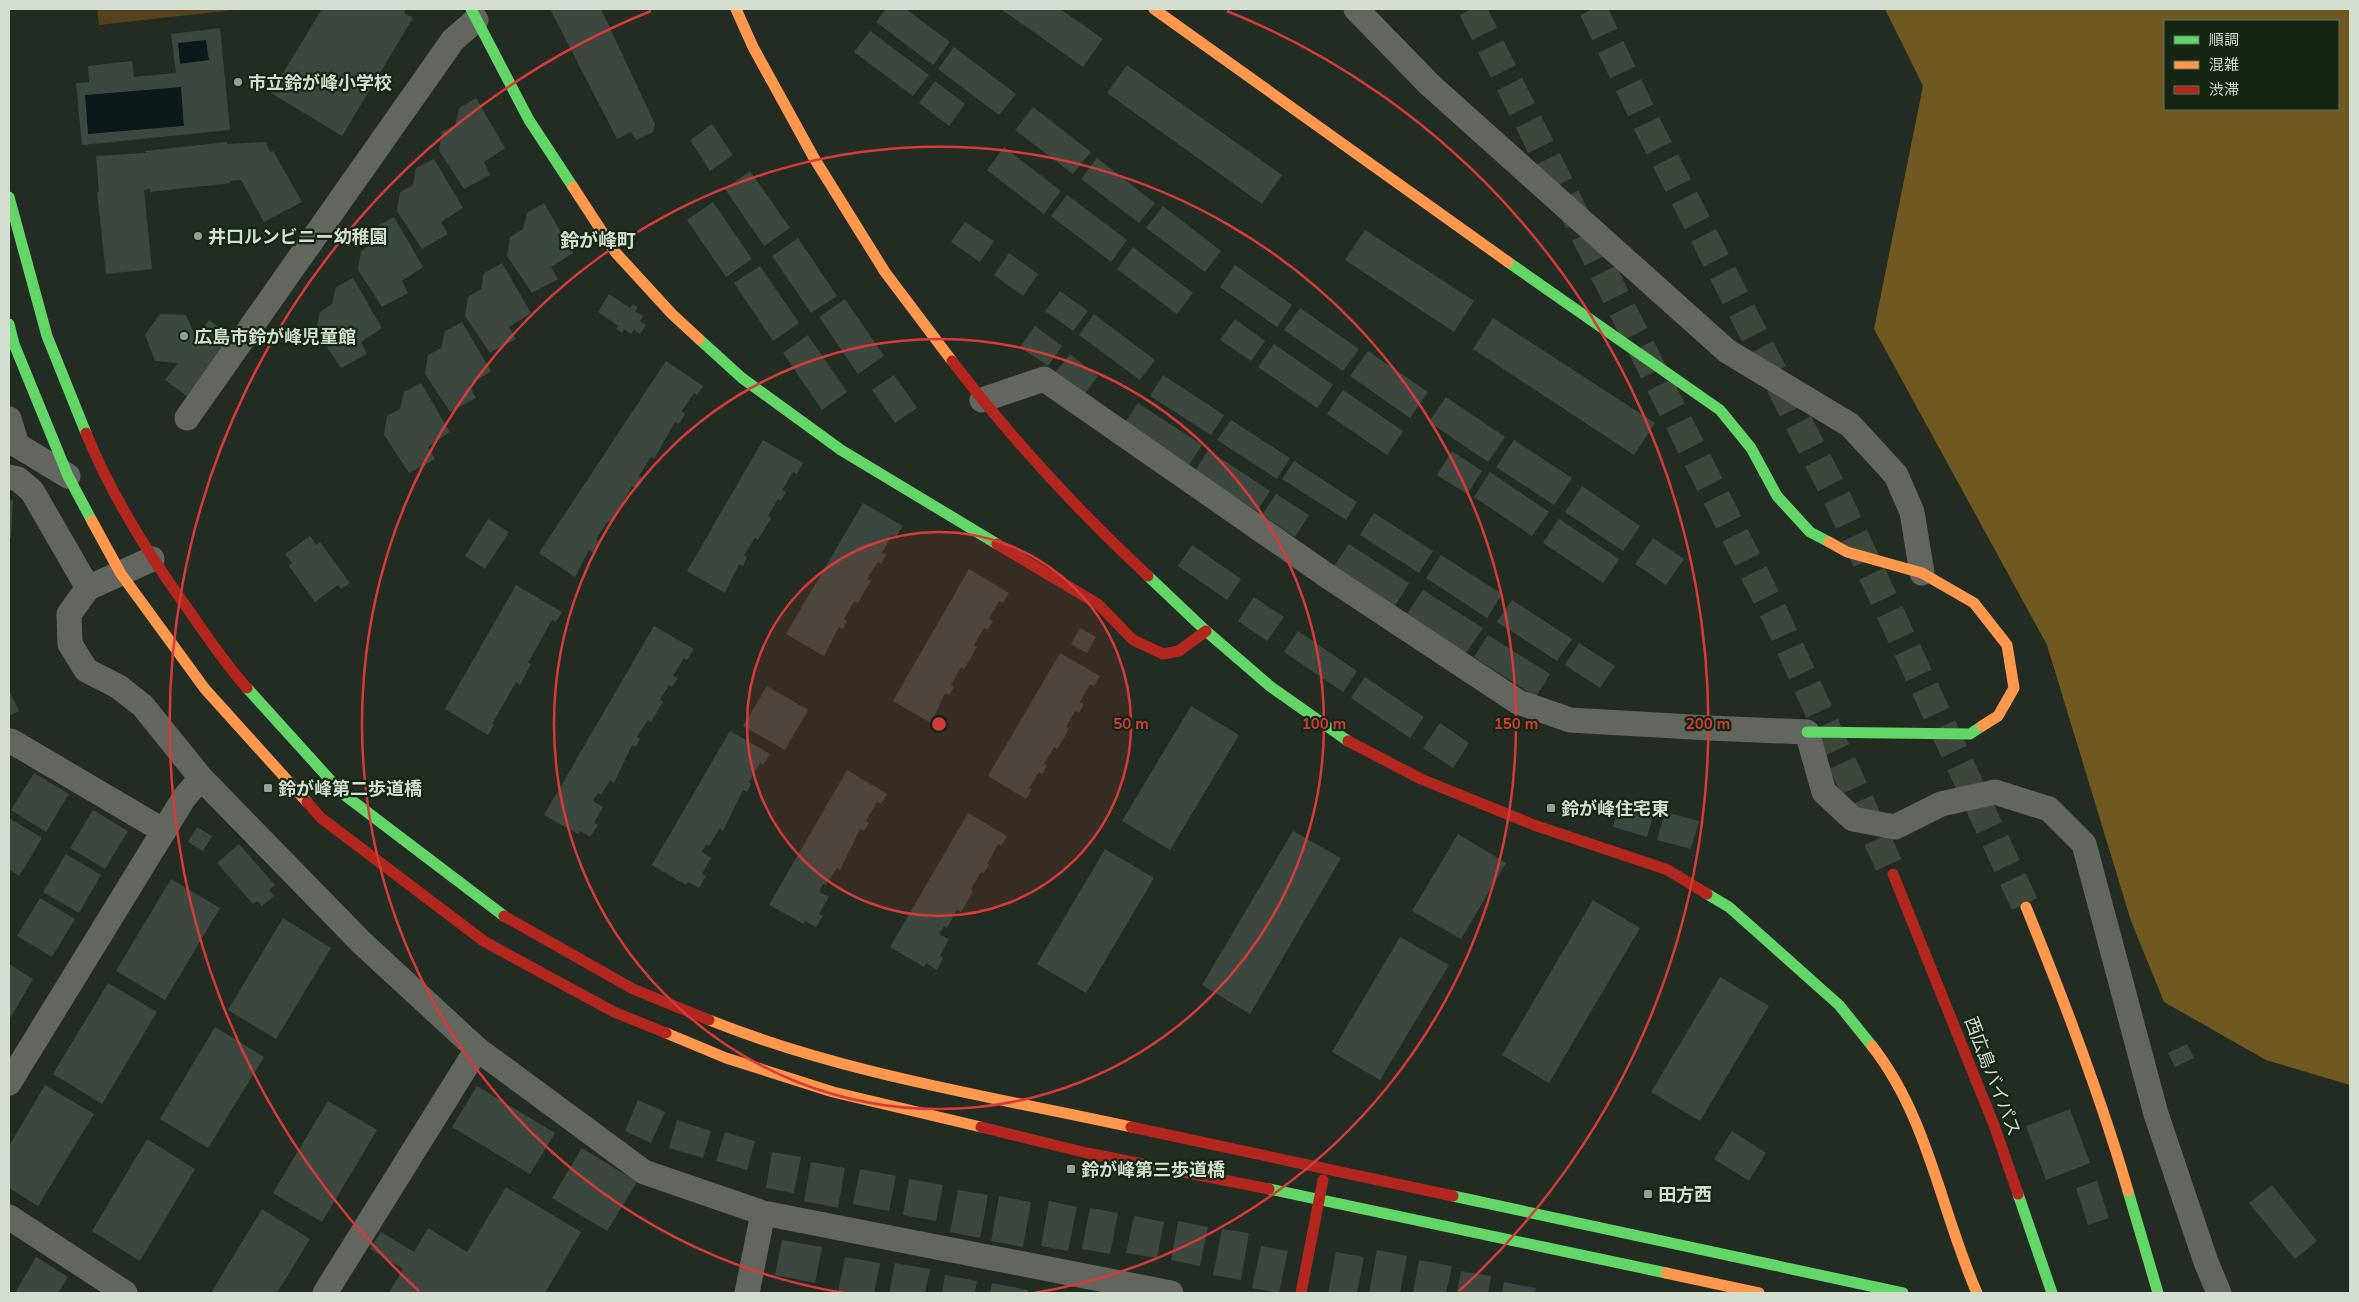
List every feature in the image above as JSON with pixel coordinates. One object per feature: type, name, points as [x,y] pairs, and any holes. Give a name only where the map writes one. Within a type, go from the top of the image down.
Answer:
[{"type":"main road","points":[[736,9],[753,47],[814,158],[885,272],[982,400],[1038,465],[1137,566],[1206,631],[1271,687],[1344,739],[1421,779],[1534,825],[1668,870],[1729,908],[1839,1005],[1889,1068],[1915,1118],[1962,1259],[1977,1293]]},
{"type":"main road","points":[[1154,9],[1355,154],[1720,410],[1751,448],[1777,496],[1810,532],[1847,552],[1922,573],[1974,603],[2007,645],[2014,688],[1998,716],[1970,734],[1807,732]]},
{"type":"main road","points":[[473,14],[529,120],[616,253],[672,314],[742,378],[841,450],[1098,604],[1133,640],[1163,654],[1179,651],[1206,631]]},
{"type":"main road","points":[[9,197],[46,336],[94,453],[152,558],[229,668],[342,793],[498,913],[633,989],[742,1033],[835,1063],[1903,1293]]},
{"type":"main road","points":[[9,324],[14,344],[68,476],[121,574],[205,689],[321,818],[485,942],[614,1012],[726,1058],[833,1092],[1087,1153],[1319,1199],[1759,1293]]},
{"type":"main road","name":"西広島バイパス","points":[[1893,874],[1994,1124],[2052,1293]]},
{"type":"main road","points":[[2026,908],[2072,1021],[2110,1133],[2158,1293]]},
{"type":"main road","points":[[1301,1293],[1325,1169]]},
{"type":"street","points":[[1356,9],[1430,85],[1727,351],[1786,384],[1850,425],[1896,475],[1912,512],[1922,573]]},
{"type":"street","points":[[187,418],[473,14]]},
{"type":"street","points":[[982,400],[1044,379],[1326,575],[1518,702],[1570,720],[1807,732],[1824,792],[1853,819],[1895,827],[1941,804],[1994,792],[2049,809],[2084,844],[2156,1114],[2218,1293]]},
{"type":"street","points":[[9,419],[17,445],[68,476]]},
{"type":"street","points":[[9,477],[18,479],[32,491],[88,588]]},
{"type":"street","points":[[152,558],[88,588],[68,614],[70,644],[86,670],[119,687],[143,706],[202,778],[362,943],[477,1049],[644,1172],[763,1213],[1172,1293]]},
{"type":"street","points":[[9,742],[11,740],[164,831]]},
{"type":"street","points":[[9,1083],[184,798],[202,778]]},
{"type":"street","points":[[325,1293],[477,1049]]},
{"type":"street","points":[[748,1293],[763,1213]]},
{"type":"street","points":[[9,1218],[125,1293]]},
{"type":"shaded area","points":[[97,9],[243,9],[99,25]]},
{"type":"shaded area","points":[[1885,9],[2350,9],[2350,1085],[2266,1060],[2164,1002],[2131,921],[2047,645],[1874,329],[1923,86]]},
{"type":"shaded area","points":[[206,40],[209,60],[180,64],[178,43]]},
{"type":"shaded area","points":[[181,87],[184,126],[88,134],[85,95]]},
{"type":"building","points":[[322,9],[406,9],[404,13],[413,18],[342,136],[271,93]]},
{"type":"building","points":[[550,9],[601,9],[655,124],[653,132],[636,140],[631,132],[617,139]]},
{"type":"building","points":[[886,9],[906,9],[950,42],[933,65],[876,22]]},
{"type":"building","points":[[1001,9],[1060,9],[1103,39],[1083,67]]},
{"type":"building","points":[[220,28],[230,130],[82,145],[76,83],[89,82],[88,66],[132,61],[134,77],[176,73],[171,34]],"holes":[[[206,40],[209,60],[180,64],[178,43]],[[181,87],[184,126],[88,134],[85,95]]]},
{"type":"building","points":[[870,31],[929,75],[913,96],[854,52]]},
{"type":"building","points":[[954,47],[1016,94],[999,115],[938,69]]},
{"type":"building","points":[[1127,65],[1282,175],[1262,204],[1107,93]]},
{"type":"building","points":[[935,81],[965,104],[949,126],[919,103]]},
{"type":"building","points":[[476,98],[505,148],[484,162],[490,175],[464,189],[439,151],[442,132],[455,125],[459,108]]},
{"type":"building","points":[[1033,107],[1091,152],[1073,174],[1015,130]]},
{"type":"building","points":[[712,124],[733,155],[710,171],[690,140]]},
{"type":"building","points":[[227,142],[227,144],[266,142],[270,152],[273,151],[302,202],[264,222],[241,180],[230,181],[231,183],[150,192],[150,189],[144,190],[152,269],[106,274],[97,192],[99,192],[96,156],[146,153],[145,151]]},
{"type":"building","points":[[1004,147],[1061,191],[1044,214],[987,170]]},
{"type":"building","points":[[1097,158],[1155,203],[1139,223],[1081,179]]},
{"type":"building","points":[[434,159],[463,208],[441,222],[448,234],[422,249],[397,211],[400,192],[413,185],[416,168]]},
{"type":"building","points":[[750,171],[790,228],[764,246],[725,189]]},
{"type":"building","points":[[1067,195],[1127,240],[1111,262],[1051,216]]},
{"type":"building","points":[[713,202],[752,259],[726,277],[687,220]]},
{"type":"building","points":[[544,203],[573,253],[551,267],[558,279],[532,293],[507,256],[510,237],[523,229],[527,213]]},
{"type":"building","points":[[1163,206],[1221,251],[1205,272],[1146,228]]},
{"type":"building","points":[[394,217],[423,267],[402,281],[408,293],[382,307],[358,270],[361,251],[374,243],[377,226]]},
{"type":"building","points":[[965,222],[994,241],[980,262],[951,242]]},
{"type":"building","points":[[1365,230],[1474,301],[1454,332],[1345,260]]},
{"type":"building","points":[[798,238],[837,296],[811,313],[772,256]]},
{"type":"building","points":[[1133,247],[1193,293],[1177,314],[1117,269]]},
{"type":"building","points":[[1009,253],[1038,274],[1023,296],[994,275]]},
{"type":"building","points":[[502,263],[531,313],[509,327],[516,339],[490,353],[465,316],[468,297],[481,289],[484,273]]},
{"type":"building","points":[[1235,265],[1292,305],[1277,327],[1220,287]]},
{"type":"building","points":[[760,266],[799,323],[773,341],[734,283]]},
{"type":"building","points":[[353,278],[382,328],[361,342],[367,354],[341,368],[316,331],[320,312],[332,304],[336,287]]},
{"type":"building","points":[[1060,291],[1088,311],[1073,331],[1045,311]]},
{"type":"building","points":[[609,294],[630,308],[633,304],[638,307],[635,311],[643,316],[640,321],[646,325],[640,334],[634,330],[631,334],[624,329],[622,333],[616,329],[618,326],[598,312]]},
{"type":"building","points":[[845,299],[884,356],[858,374],[819,317]]},
{"type":"building","points":[[1300,308],[1359,349],[1343,371],[1284,330]]},
{"type":"building","points":[[160,314],[186,315],[196,338],[209,320],[231,336],[187,396],[165,380],[178,363],[155,361],[145,335]]},
{"type":"building","points":[[1094,314],[1155,360],[1140,380],[1079,335]]},
{"type":"building","points":[[1493,318],[1655,423],[1634,455],[1473,349]]},
{"type":"building","points":[[1235,319],[1265,341],[1251,361],[1220,340]]},
{"type":"building","points":[[462,322],[491,371],[469,385],[476,398],[450,412],[425,374],[428,355],[441,348],[445,331]]},
{"type":"building","points":[[1035,326],[1062,346],[1048,366],[1020,347]]},
{"type":"building","points":[[808,335],[847,392],[822,410],[783,353]]},
{"type":"building","points":[[1274,344],[1333,385],[1317,408],[1258,367]]},
{"type":"building","points":[[1368,351],[1428,392],[1410,418],[1350,376]]},
{"type":"building","points":[[1070,354],[1098,376],[1084,395],[1055,373]]},
{"type":"building","points":[[666,361],[703,386],[697,395],[694,393],[682,411],[685,414],[679,424],[675,422],[654,459],[651,457],[639,476],[644,479],[637,489],[632,486],[611,523],[608,521],[596,539],[601,542],[593,553],[589,550],[575,577],[539,553]]},
{"type":"building","points":[[894,375],[917,408],[895,423],[872,390]]},
{"type":"building","points":[[1163,375],[1224,415],[1211,435],[1150,396]]},
{"type":"building","points":[[421,383],[450,432],[428,447],[435,459],[409,473],[384,435],[387,416],[400,409],[404,392]]},
{"type":"building","points":[[1343,390],[1403,431],[1387,455],[1327,414]]},
{"type":"building","points":[[1446,397],[1505,437],[1488,462],[1429,422]]},
{"type":"building","points":[[1138,403],[1202,445],[1189,465],[1125,423]]},
{"type":"building","points":[[1231,420],[1290,458],[1277,479],[1217,440]]},
{"type":"building","points":[[763,440],[803,463],[797,474],[793,472],[782,490],[786,492],[781,501],[778,499],[768,516],[771,518],[758,540],[755,538],[744,555],[747,557],[743,566],[739,564],[725,593],[687,571]]},
{"type":"building","points":[[1514,440],[1572,478],[1554,505],[1496,467]]},
{"type":"building","points":[[1208,450],[1270,491],[1257,511],[1195,471]]},
{"type":"building","points":[[1452,451],[1482,471],[1467,494],[1437,475]]},
{"type":"building","points":[[1294,461],[1357,502],[1346,520],[1282,479]]},
{"type":"building","points":[[1490,472],[1549,512],[1532,536],[1474,497]]},
{"type":"building","points":[[1582,486],[1640,526],[1623,551],[1565,512]]},
{"type":"building","points":[[1276,494],[1309,515],[1295,537],[1262,515]]},
{"type":"building","points":[[9,500],[13,500],[11,538],[9,538]]},
{"type":"building","points":[[863,503],[903,526],[896,537],[892,535],[882,553],[886,555],[881,564],[878,562],[867,579],[871,581],[858,603],[854,601],[844,619],[847,621],[843,629],[839,627],[824,656],[786,634]]},
{"type":"building","points":[[1374,513],[1433,551],[1419,573],[1360,535]]},
{"type":"building","points":[[488,519],[509,532],[485,569],[465,556]]},
{"type":"building","points":[[1559,519],[1619,559],[1603,583],[1543,543]]},
{"type":"building","points":[[310,536],[316,545],[320,542],[350,583],[341,589],[338,585],[315,602],[289,566],[292,563],[285,554]]},
{"type":"building","points":[[1653,538],[1684,559],[1666,585],[1635,564]]},
{"type":"building","points":[[1349,544],[1409,583],[1395,606],[1334,566]]},
{"type":"building","points":[[1192,545],[1241,579],[1227,600],[1178,566]]},
{"type":"building","points":[[1441,555],[1502,594],[1487,618],[1426,578]]},
{"type":"building","points":[[969,569],[1009,593],[1003,603],[999,601],[989,619],[993,621],[988,630],[984,628],[974,645],[977,647],[964,669],[961,667],[951,685],[954,687],[949,695],[945,693],[931,723],[893,701]]},
{"type":"building","points":[[516,585],[562,612],[556,622],[552,620],[528,663],[531,664],[520,685],[516,682],[492,724],[494,725],[488,735],[445,709]]},
{"type":"building","points":[[1423,590],[1483,628],[1466,653],[1406,615]]},
{"type":"building","points":[[1254,597],[1284,617],[1267,641],[1238,621]]},
{"type":"building","points":[[1512,600],[1572,639],[1557,661],[1497,622]]},
{"type":"building","points":[[654,626],[694,649],[687,660],[684,658],[673,676],[678,678],[672,687],[669,685],[660,700],[663,702],[651,722],[648,720],[637,737],[640,739],[636,747],[632,745],[614,783],[610,780],[601,795],[598,793],[593,801],[603,807],[594,823],[598,825],[590,837],[580,831],[578,834],[544,815]]},
{"type":"building","points":[[1080,628],[1096,637],[1087,653],[1071,644]]},
{"type":"building","points":[[1298,631],[1357,671],[1343,692],[1284,652]]},
{"type":"building","points":[[1488,635],[1550,674],[1536,697],[1474,657]]},
{"type":"building","points":[[1579,643],[1615,666],[1600,688],[1565,665]]},
{"type":"building","points":[[1060,653],[1100,676],[1094,686],[1090,684],[1080,702],[1084,704],[1079,713],[1075,711],[1066,727],[1069,728],[1064,738],[1057,749],[1054,747],[1044,764],[1047,766],[1042,774],[1039,772],[1029,788],[1032,789],[1026,799],[988,776]]},
{"type":"building","points":[[1365,677],[1424,717],[1410,738],[1351,698]]},
{"type":"building","points":[[767,686],[808,710],[785,750],[743,726]]},
{"type":"building","points":[[9,690],[19,711],[9,716]]},
{"type":"building","points":[[1191,706],[1239,735],[1170,850],[1122,821]]},
{"type":"building","points":[[1440,723],[1469,743],[1453,768],[1423,748]]},
{"type":"building","points":[[730,731],[770,754],[763,765],[760,763],[749,782],[751,784],[747,792],[743,790],[723,831],[720,828],[709,846],[706,844],[702,852],[711,858],[702,874],[706,876],[699,888],[688,882],[686,885],[652,865]]},
{"type":"building","points":[[847,770],[887,794],[881,804],[877,802],[866,821],[869,823],[864,831],[860,829],[840,870],[837,868],[826,885],[823,884],[819,892],[829,897],[819,914],[823,916],[816,927],[805,921],[804,924],[769,905]]},
{"type":"building","points":[[34,773],[69,794],[46,832],[11,810]]},
{"type":"building","points":[[1620,799],[1655,809],[1647,837],[1613,827]]},
{"type":"building","points":[[93,810],[128,831],[105,869],[70,848]]},
{"type":"building","points":[[1665,812],[1699,821],[1691,849],[1657,840]]},
{"type":"building","points":[[968,813],[1007,836],[1001,846],[998,844],[984,873],[981,872],[961,912],[957,910],[947,928],[944,926],[939,934],[949,939],[940,956],[943,958],[937,970],[926,963],[924,967],[890,947]]},
{"type":"building","points":[[9,818],[42,838],[19,876],[9,869]]},
{"type":"building","points":[[197,827],[212,836],[203,851],[188,842]]},
{"type":"building","points":[[1293,831],[1341,858],[1250,1014],[1202,985]]},
{"type":"building","points":[[1458,834],[1506,863],[1461,939],[1412,911]]},
{"type":"building","points":[[239,844],[275,885],[269,890],[274,896],[262,906],[257,901],[253,904],[217,863]]},
{"type":"building","points":[[1105,849],[1154,878],[1086,993],[1037,964]]},
{"type":"building","points":[[66,854],[101,875],[79,913],[43,892]]},
{"type":"building","points":[[171,879],[220,908],[165,1000],[116,971]]},
{"type":"building","points":[[40,898],[75,919],[52,957],[17,936]]},
{"type":"building","points":[[1593,900],[1640,928],[1549,1083],[1502,1055]]},
{"type":"building","points":[[283,918],[331,948],[276,1039],[228,1010]]},
{"type":"building","points":[[1400,937],[1449,965],[1380,1080],[1332,1052]]},
{"type":"building","points":[[9,964],[33,979],[11,1017],[9,1016]]},
{"type":"building","points":[[1720,977],[1769,1006],[1700,1121],[1651,1092]]},
{"type":"building","points":[[108,983],[157,1012],[102,1104],[53,1074]]},
{"type":"building","points":[[215,1027],[264,1057],[208,1148],[160,1119]]},
{"type":"building","points":[[2187,1044],[2194,1058],[2175,1067],[2168,1053]]},
{"type":"building","points":[[45,1085],[94,1114],[38,1206],[9,1188],[9,1146]]},
{"type":"building","points":[[477,1086],[555,1133],[530,1174],[452,1127]]},
{"type":"building","points":[[638,1100],[665,1112],[651,1143],[625,1131]]},
{"type":"building","points":[[328,1101],[377,1130],[322,1222],[273,1193]]},
{"type":"building","points":[[2070,1109],[2090,1163],[2046,1180],[2026,1126]]},
{"type":"building","points":[[677,1120],[711,1131],[703,1158],[669,1148]]},
{"type":"building","points":[[1732,1131],[1766,1153],[1749,1181],[1714,1159]]},
{"type":"building","points":[[725,1132],[755,1141],[747,1170],[716,1161]]},
{"type":"building","points":[[147,1139],[195,1169],[140,1261],[92,1231]]},
{"type":"building","points":[[582,1148],[637,1182],[607,1231],[552,1198]]},
{"type":"building","points":[[772,1152],[801,1157],[794,1193],[766,1188]]},
{"type":"building","points":[[811,1162],[845,1168],[838,1208],[804,1201]]},
{"type":"building","points":[[860,1169],[896,1176],[889,1211],[853,1204]]},
{"type":"building","points":[[909,1179],[943,1185],[936,1221],[903,1215]]},
{"type":"building","points":[[2097,1181],[2109,1218],[2088,1225],[2076,1188]]},
{"type":"building","points":[[2272,1185],[2317,1241],[2295,1259],[2249,1203]]},
{"type":"building","points":[[506,1187],[581,1232],[545,1293],[389,1293],[403,1269],[370,1249],[381,1232],[414,1252],[428,1228],[467,1252]]},
{"type":"building","points":[[958,1190],[988,1195],[980,1238],[950,1232]]},
{"type":"building","points":[[999,1196],[1031,1202],[1023,1247],[991,1241]]},
{"type":"building","points":[[1049,1201],[1077,1207],[1068,1251],[1041,1246]]},
{"type":"building","points":[[1090,1208],[1118,1213],[1110,1254],[1082,1249]]},
{"type":"building","points":[[262,1209],[310,1239],[277,1293],[211,1293]]},
{"type":"building","points":[[1134,1216],[1164,1222],[1157,1258],[1126,1253]]},
{"type":"building","points":[[1178,1221],[1208,1227],[1200,1266],[1171,1260]]},
{"type":"building","points":[[1222,1229],[1249,1233],[1241,1280],[1213,1275]]},
{"type":"building","points":[[782,1240],[822,1247],[815,1283],[775,1275]]},
{"type":"building","points":[[1261,1246],[1288,1251],[1279,1293],[1252,1288]]},
{"type":"building","points":[[1377,1250],[1407,1256],[1400,1293],[1369,1293]]},
{"type":"building","points":[[1336,1252],[1364,1257],[1357,1293],[1328,1293]]},
{"type":"building","points":[[36,1257],[68,1277],[58,1293],[15,1293]]},
{"type":"building","points":[[845,1257],[880,1263],[874,1293],[838,1292]]},
{"type":"building","points":[[1419,1260],[1452,1266],[1446,1293],[1413,1293]]},
{"type":"building","points":[[895,1263],[930,1269],[925,1293],[889,1293]]},
{"type":"building","points":[[1461,1271],[1491,1276],[1488,1293],[1457,1293]]},
{"type":"building","points":[[945,1275],[977,1281],[975,1293],[942,1293]]},
{"type":"building","points":[[1504,1282],[1536,1288],[1535,1293],[1502,1293]]},
{"type":"building","points":[[992,1283],[1028,1290],[1027,1293],[990,1293]]},
{"type":"tunnel","points":[[1472,9],[1775,615],[1893,874]]},
{"type":"tunnel","points":[[1593,9],[1648,126],[1838,500],[2026,907]]},
{"type":"traffic: fast","points":[[471,9],[529,120],[573,187]]},
{"type":"traffic: fast","points":[[9,197],[47,336],[86,433]]},
{"type":"traffic: fast","points":[[1508,262],[1720,410],[1751,448],[1777,496],[1810,532],[1829,542]]},
{"type":"traffic: fast","points":[[9,324],[14,344],[68,476],[92,521]]},
{"type":"traffic: fast","points":[[699,339],[742,378],[841,450],[997,544]]},
{"type":"traffic: fast","points":[[1148,576],[1206,631],[1271,687],[1348,741]]},
{"type":"traffic: fast","points":[[247,688],[342,793],[504,916]]},
{"type":"traffic: fast","points":[[1807,732],[1970,734],[1982,726]]},
{"type":"traffic: fast","points":[[1707,894],[1729,907],[1839,1005],[1872,1046]]},
{"type":"traffic: fast","points":[[1269,1189],[1666,1273]]},
{"type":"traffic: fast","points":[[2128,1191],[2158,1293]]},
{"type":"traffic: fast","points":[[2018,1194],[2052,1293]]},
{"type":"traffic: fast","points":[[1453,1196],[1903,1293]]},
{"type":"traffic: slow","points":[[736,9],[753,47],[814,158],[885,272],[952,361]]},
{"type":"traffic: slow","points":[[1154,9],[1508,262]]},
{"type":"traffic: slow","points":[[573,187],[616,253],[672,314],[699,339]]},
{"type":"traffic: slow","points":[[92,521],[121,574],[205,689],[307,802]]},
{"type":"traffic: slow","points":[[1829,542],[1847,552],[1922,573],[1974,603],[2007,645],[2014,688],[1998,716],[1982,726]]},
{"type":"traffic: slow","points":[[2026,907],[2081,1048],[2106,1119],[2128,1191]]},
{"type":"traffic: slow","points":[[709,1020],[760,1039],[864,1069],[971,1094],[1131,1127]]},
{"type":"traffic: slow","points":[[666,1033],[726,1058],[833,1092],[981,1127]]},
{"type":"traffic: slow","points":[[1872,1046],[1891,1074],[1907,1103],[1932,1165],[1964,1262],[1977,1293]]},
{"type":"traffic: slow","points":[[1666,1273],[1759,1293]]},
{"type":"traffic: jam","points":[[952,361],[974,390],[1045,473],[1148,576]]},
{"type":"traffic: jam","points":[[86,433],[96,457],[146,548],[217,651],[247,688]]},
{"type":"traffic: jam","points":[[997,544],[1098,604],[1133,640],[1163,654],[1179,651],[1206,631]]},
{"type":"traffic: jam","points":[[1348,741],[1421,779],[1534,825],[1668,870],[1707,894]]},
{"type":"traffic: jam","points":[[307,802],[321,818],[485,942],[614,1012],[666,1033]]},
{"type":"traffic: jam","points":[[1893,874],[1994,1125],[2018,1194]]},
{"type":"traffic: jam","points":[[504,916],[633,989],[709,1020]]},
{"type":"traffic: jam","points":[[981,1127],[1087,1153],[1269,1189]]},
{"type":"traffic: jam","points":[[1131,1127],[1453,1196]]},
{"type":"traffic: jam","points":[[1301,1293],[1323,1180]]},
{"type":"place","name":"市立鈴が峰小学校","points":[[238,82]]},
{"type":"place","name":"井口ルンビニー幼稚園","points":[[198,236]]},
{"type":"place","name":"広島市鈴が峰児童館","points":[[184,336]]},
{"type":"place","name":"鈴が峰第二歩道橋","points":[[268,788]]},
{"type":"place","name":"鈴が峰住宅東","points":[[1551,808]]},
{"type":"place","name":"鈴が峰第三歩道橋","points":[[1071,1169]]},
{"type":"place","name":"田方西","points":[[1648,1194]]},
{"type":"district","name":"鈴が峰町","points":[[598,240]]}]
